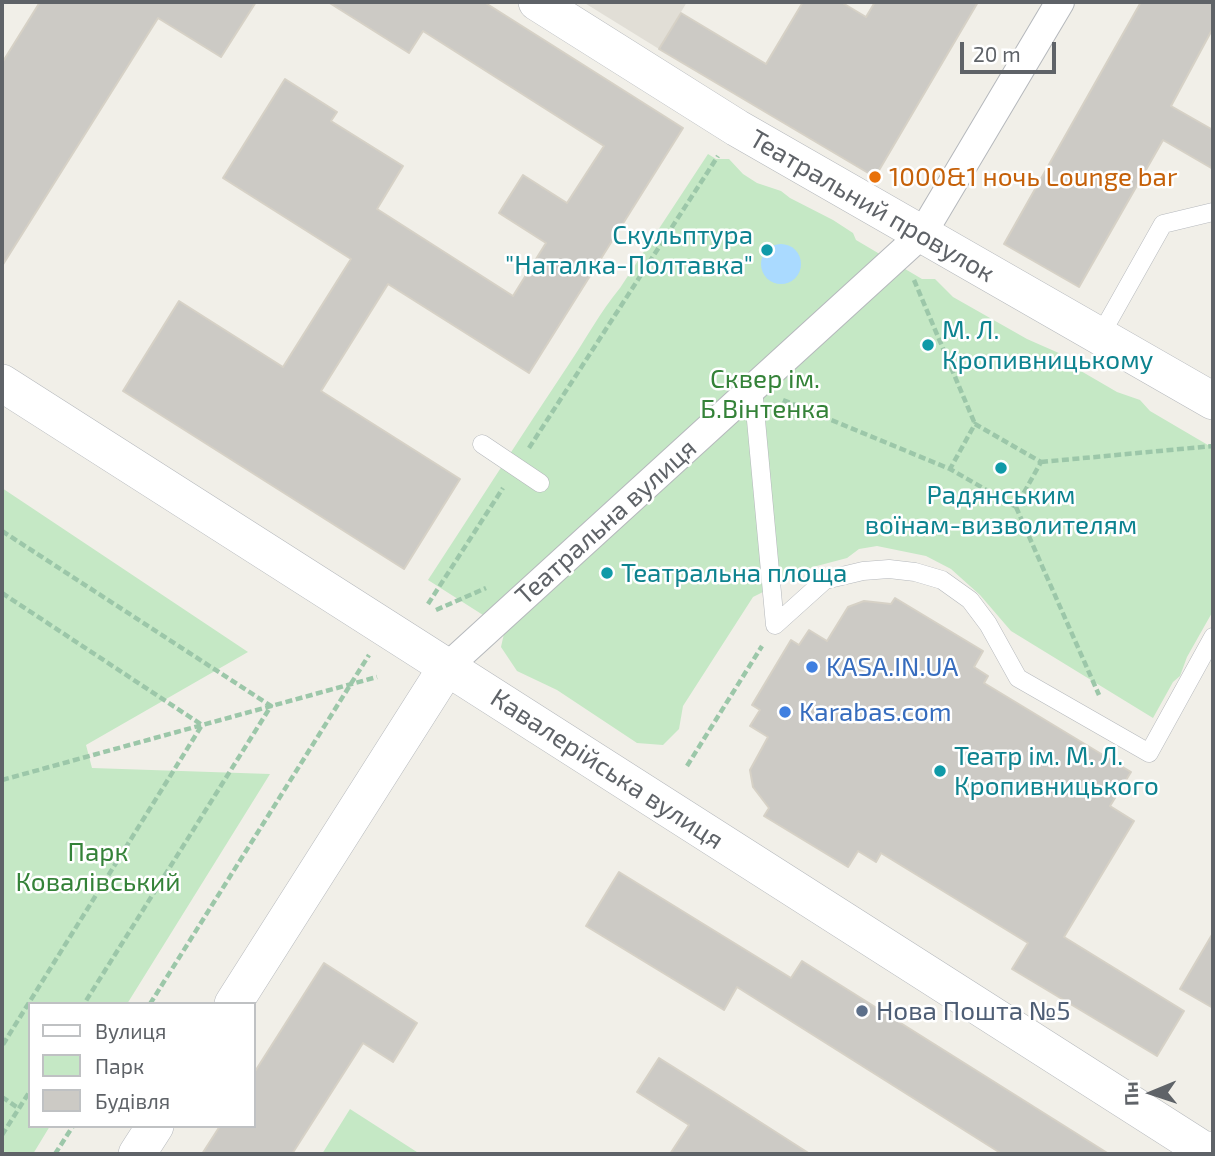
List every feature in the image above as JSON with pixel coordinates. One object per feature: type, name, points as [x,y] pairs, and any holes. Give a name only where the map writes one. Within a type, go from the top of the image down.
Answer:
[{"type":"street","name":"Театральний провулок","points":[[537,2],[737,128],[912,243],[1100,336],[1213,401]]},
{"type":"street","name":"Театральна вулиця","points":[[234,1002],[446,667],[912,243],[1060,2]]},
{"type":"street","name":"Кавалерійська вулиця","points":[[2,383],[446,667],[1207,1146]]},
{"type":"street","points":[[137,1154],[154,1128]]},
{"type":"lane","points":[[1100,336],[1163,224],[1213,212]]},
{"type":"lane","points":[[753,388],[775,625]]},
{"type":"lane","points":[[482,444],[540,483]]},
{"type":"lane","points":[[775,625],[825,580],[863,571],[888,569],[915,572],[942,580],[970,600],[1004,649],[1018,678],[1149,753],[1213,637]]},
{"type":"path","points":[[428,604],[737,128]]},
{"type":"path","points":[[912,243],[975,424],[1041,462],[1213,446]]},
{"type":"path","points":[[753,388],[950,469],[1016,507],[1115,733]]},
{"type":"path","points":[[950,469],[975,424]]},
{"type":"path","points":[[1016,507],[1041,462]]},
{"type":"path","points":[[2,531],[271,706]]},
{"type":"path","points":[[2,593],[202,725]]},
{"type":"path","points":[[687,766],[775,625]]},
{"type":"path","points":[[151,1002],[370,654]]},
{"type":"path","points":[[2,780],[377,677]]},
{"type":"path","points":[[85,1002],[271,706]]},
{"type":"path","points":[[29,1002],[202,725]]},
{"type":"path","points":[[2,1046],[28,1004]]},
{"type":"path","points":[[2,1135],[28,1094]]},
{"type":"path","points":[[2,1097],[19,1108]]},
{"type":"path","points":[[55,1154],[72,1128]]},
{"type":"shaded area","points":[[583,2],[687,2],[659,49]]},
{"type":"green space","name":"Сквер ім. Б.Вінтенка","points":[[708,154],[716,159],[729,159],[743,174],[757,183],[781,191],[833,220],[853,233],[856,240],[922,279],[935,279],[953,297],[1027,339],[1061,354],[1074,367],[1117,392],[1140,400],[1150,411],[1213,448],[1213,611],[1187,657],[1180,676],[1173,682],[1153,718],[1011,631],[980,595],[951,569],[926,556],[877,546],[859,549],[847,558],[813,567],[753,597],[683,706],[679,729],[663,745],[637,743],[557,690],[517,671],[501,647],[505,629],[428,580]]},
{"type":"green space","name":"Парк Ковалівський","points":[[2,488],[248,652],[86,745],[92,768],[270,774],[128,1002],[28,1002],[28,1128],[49,1128],[33,1154],[2,1154]]},
{"type":"green space","points":[[350,1109],[420,1154],[322,1154]]},
{"type":"water","points":[[781,244],[795,250],[801,264],[795,278],[781,284],[767,278],[761,264],[767,250]]},
{"type":"building","points":[[40,2],[256,2],[221,57],[158,18],[2,266],[2,63]]},
{"type":"building","points":[[328,2],[484,2],[683,128],[529,373],[388,284],[321,391],[460,479],[404,569],[123,391],[179,301],[283,367],[351,259],[223,178],[285,79],[337,112],[331,121],[403,166],[377,209],[513,296],[546,243],[499,213],[523,175],[567,203],[604,146],[423,31],[409,53]]},
{"type":"building","points":[[803,2],[841,2],[866,17],[875,2],[978,2],[875,177],[659,49],[681,13],[766,64]]},
{"type":"building","points":[[1141,2],[1213,2],[1213,28],[1171,106],[1213,130],[1213,169],[1163,140],[1079,287],[1004,244]]},
{"type":"building","name":"Театр ім. М. Л. Кропивницького","points":[[895,598],[983,651],[974,667],[988,676],[984,683],[1131,772],[1110,806],[1134,821],[1064,937],[1184,1011],[1157,1056],[1012,969],[1028,943],[881,853],[876,862],[858,851],[848,867],[764,816],[769,808],[753,787],[750,770],[768,737],[750,726],[760,710],[752,705],[791,640],[799,645],[809,630],[827,641],[848,607],[864,601],[891,604]]},
{"type":"building","points":[[619,872],[791,978],[802,961],[1109,1154],[1002,1154],[737,987],[724,1010],[586,926]]},
{"type":"building","points":[[1213,933],[1213,1008],[1180,989]]},
{"type":"building","points":[[324,963],[417,1023],[393,1062],[363,1043],[292,1154],[202,1154],[219,1128],[256,1128],[256,1070]]},
{"type":"building","points":[[659,1058],[810,1154],[670,1154],[689,1125],[637,1092]]},
{"type":"place","name":"1000&1 ночь Lounge bar","points":[[875,177]]},
{"type":"place","name":"Скульптура \"Наталка-Полтавка\"","points":[[767,250]]},
{"type":"place","name":"М. Л. Кропивницькому","points":[[928,345]]},
{"type":"place","name":"Радянським воїнам-визволителям","points":[[1001,468]]},
{"type":"place","name":"Театральна площа","points":[[607,573]]},
{"type":"place","name":"KASA.IN.UA","points":[[812,667]]},
{"type":"place","name":"Karabas.com","points":[[785,712]]},
{"type":"place","name":"Театр ім. М. Л. Кропивницького","points":[[940,771]]},
{"type":"place","name":"Нова Пошта №5","points":[[862,1011]]}]
